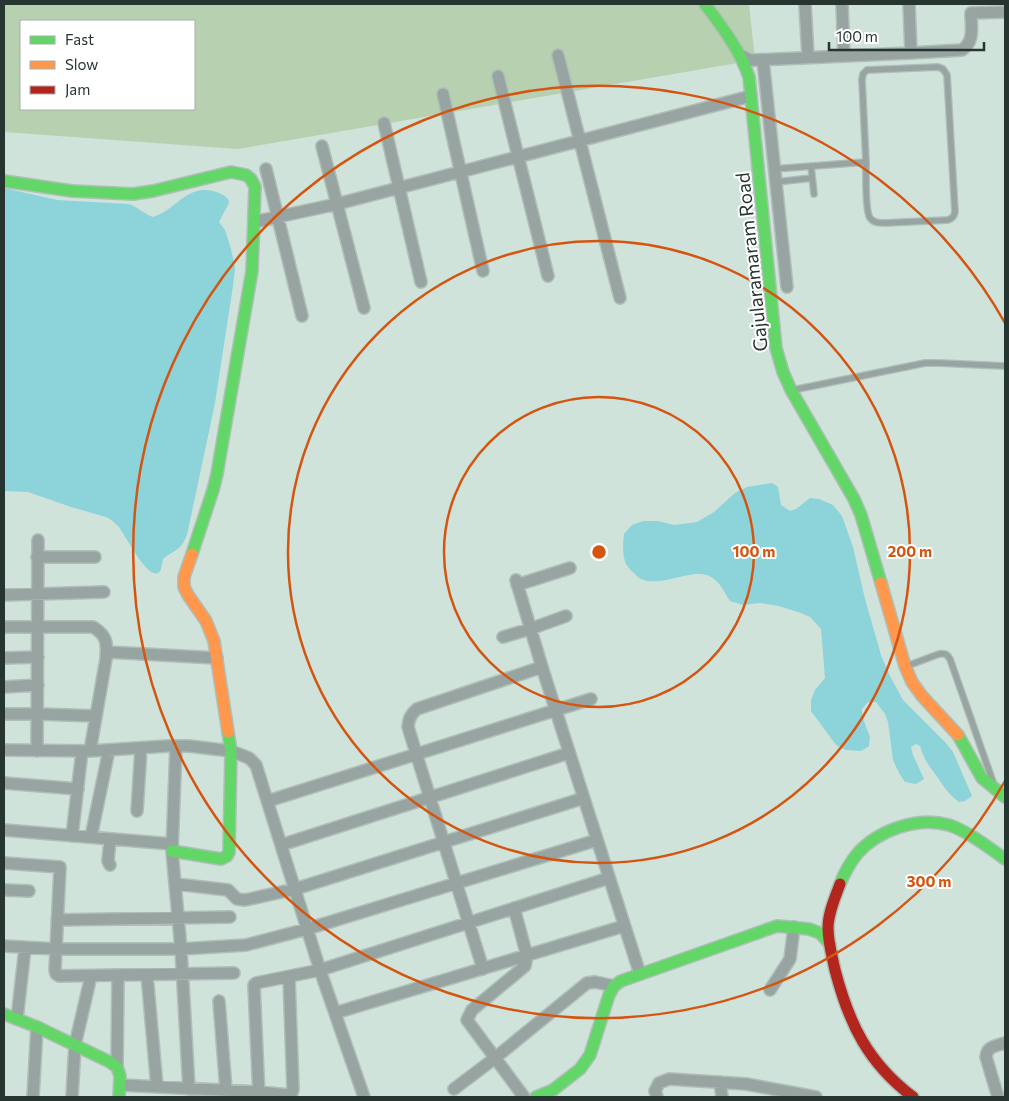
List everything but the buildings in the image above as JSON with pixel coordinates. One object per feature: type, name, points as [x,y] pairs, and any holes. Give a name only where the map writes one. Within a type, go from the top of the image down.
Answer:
[{"type":"street","name":"Gajularamaram Road","points":[[705,4],[747,67],[776,348],[783,372],[791,390],[854,499],[861,515],[904,666],[912,682],[922,696],[958,735],[982,778],[1005,797]]},
{"type":"street","points":[[805,4],[808,57]]},
{"type":"street","points":[[842,4],[844,56]]},
{"type":"street","points":[[909,4],[911,53]]},
{"type":"street","points":[[740,54],[750,60],[763,60],[962,50],[970,42],[971,8],[1005,12]]},
{"type":"street","points":[[558,55],[620,298]]},
{"type":"street","points":[[763,60],[787,287]]},
{"type":"street","points":[[498,76],[548,276]]},
{"type":"street","points":[[443,94],[482,271]]},
{"type":"street","points":[[254,222],[337,204],[751,96]]},
{"type":"street","points":[[384,123],[421,282]]},
{"type":"street","points":[[322,146],[364,308]]},
{"type":"street","points":[[266,169],[302,316]]},
{"type":"street","points":[[4,181],[72,191],[133,194],[154,191],[231,172],[242,173],[251,178],[255,187],[252,271],[216,474],[213,490],[184,577],[184,586],[188,595],[206,621],[212,634],[217,658],[231,751],[228,856],[221,859],[172,848],[110,839],[4,830],[4,838]]},
{"type":"street","points":[[759,176],[775,175]]},
{"type":"street","points":[[37,751],[38,540]]},
{"type":"street","points":[[37,557],[95,557]]},
{"type":"street","points":[[570,568],[516,583],[640,974]]},
{"type":"street","points":[[4,595],[104,592]]},
{"type":"street","points":[[503,637],[566,616]]},
{"type":"street","points":[[4,627],[93,627],[101,632],[107,647],[96,716],[78,789],[72,836]]},
{"type":"street","points":[[107,652],[217,658]]},
{"type":"street","points":[[4,658],[38,657]]},
{"type":"street","points":[[483,969],[408,726],[409,720],[411,714],[417,709],[542,667]]},
{"type":"street","points":[[4,687],[38,685]]},
{"type":"street","points":[[268,801],[591,699]]},
{"type":"street","points":[[4,714],[96,716]]},
{"type":"street","points":[[176,746],[172,848],[181,949],[189,1089]]},
{"type":"street","points":[[4,750],[86,751],[176,746],[231,751],[253,760],[268,801],[320,970],[364,1097]]},
{"type":"street","points":[[136,811],[140,748]]},
{"type":"street","points":[[91,837],[109,750]]},
{"type":"street","points":[[281,844],[569,753]]},
{"type":"street","points":[[4,783],[78,789]]},
{"type":"street","points":[[176,884],[228,890],[237,899],[245,900],[295,889],[584,798]]},
{"type":"street","points":[[913,1097],[901,1090],[875,1062],[861,1039],[839,986],[828,926],[831,908],[841,882],[854,858],[868,843],[885,832],[926,822],[945,824],[959,830],[1005,859]]},
{"type":"street","points":[[110,839],[108,861],[110,865]]},
{"type":"street","points":[[4,946],[56,949],[181,949],[246,945],[307,929],[597,840]]},
{"type":"street","points":[[4,862],[60,867],[56,949],[56,974],[59,976],[234,973]]},
{"type":"street","points":[[259,1095],[254,985],[256,983],[320,970],[609,878]]},
{"type":"street","points":[[4,890],[29,891]]},
{"type":"street","points":[[514,908],[526,956],[525,966],[472,1010],[467,1020],[524,1097]]},
{"type":"street","points":[[57,920],[230,917]]},
{"type":"street","points":[[335,1013],[624,926]]},
{"type":"street","points":[[536,1097],[553,1090],[580,1070],[590,1055],[605,1006],[614,986],[621,981],[777,926],[809,929],[820,934],[830,944]]},
{"type":"street","points":[[770,990],[790,959],[794,927]]},
{"type":"street","points":[[17,1019],[25,948]]},
{"type":"street","points":[[118,975],[117,1068],[120,1076],[119,1097]]},
{"type":"street","points":[[147,975],[157,1087]]},
{"type":"street","points":[[72,1097],[75,1045],[91,976]]},
{"type":"street","points":[[120,1085],[226,1090],[259,1095],[289,1095],[293,1089],[289,977]]},
{"type":"street","points":[[454,1089],[587,983],[595,982],[614,986]]},
{"type":"street","points":[[219,1001],[226,1090]]},
{"type":"street","points":[[4,1022],[4,1014],[75,1045],[110,1062],[117,1068]]},
{"type":"street","points":[[33,1097],[37,1027]]},
{"type":"street","points":[[998,1097],[986,1054],[991,1047],[1005,1043]]},
{"type":"street","points":[[657,1097],[655,1091],[659,1083],[669,1079],[746,1084],[787,1094],[816,1097]]},
{"type":"street","points":[[720,1082],[722,1097]]},
{"type":"lane","points":[[938,67],[942,69],[947,75],[954,216],[948,220],[885,223],[872,220],[868,212],[866,162],[862,80],[864,72],[876,69],[938,67]]},
{"type":"lane","points":[[775,175],[811,166],[866,162]]},
{"type":"lane","points":[[811,166],[814,194]]},
{"type":"lane","points":[[775,175],[812,178]]},
{"type":"lane","points":[[791,390],[925,364],[1005,366]]},
{"type":"lane","points":[[904,666],[939,654],[948,655],[996,790]]},
{"type":"green space","points":[[4,4],[749,4],[755,60],[238,149],[4,132]]},
{"type":"water","points":[[4,188],[57,200],[128,204],[153,217],[169,209],[191,193],[199,191],[208,190],[219,193],[228,200],[229,203],[219,222],[225,230],[235,268],[215,403],[187,535],[179,547],[163,559],[158,573],[153,573],[142,563],[119,527],[108,518],[28,492],[4,491]]},
{"type":"water","points":[[772,483],[778,487],[781,505],[790,511],[796,509],[810,498],[819,499],[833,505],[842,516],[853,547],[881,655],[889,674],[903,700],[953,752],[972,796],[965,801],[959,802],[949,793],[929,765],[920,746],[916,744],[911,747],[924,779],[916,784],[905,782],[893,760],[888,722],[885,714],[876,702],[868,702],[862,709],[862,716],[870,737],[869,746],[861,751],[846,750],[836,745],[811,711],[811,700],[815,690],[825,678],[821,629],[810,617],[779,606],[760,603],[743,605],[730,601],[717,582],[703,574],[651,581],[641,579],[626,564],[623,553],[624,534],[632,525],[643,521],[658,521],[674,525],[697,522],[714,512],[735,493],[747,487]]},
{"type":"traffic: fast","points":[[705,4],[736,48],[749,77],[776,348],[783,372],[791,390],[854,499],[861,515],[881,583]]},
{"type":"traffic: fast","points":[[4,181],[72,191],[133,194],[231,172],[246,175],[251,179],[255,187],[252,271],[217,474],[192,554]]},
{"type":"traffic: fast","points":[[172,851],[221,859],[227,856],[229,852],[231,751],[228,732]]},
{"type":"traffic: fast","points":[[958,735],[982,778],[1005,797]]},
{"type":"traffic: fast","points":[[840,884],[852,861],[866,845],[899,827],[924,822],[949,825],[956,828],[1005,859]]},
{"type":"traffic: fast","points":[[536,1097],[553,1090],[580,1069],[590,1055],[609,995],[614,986],[621,981],[777,926],[809,929],[820,933],[830,944]]},
{"type":"traffic: fast","points":[[4,1014],[37,1027],[117,1067],[120,1076],[119,1097]]},
{"type":"traffic: slow","points":[[192,554],[184,577],[184,587],[206,621],[214,641],[228,732]]},
{"type":"traffic: slow","points":[[881,583],[905,666],[912,682],[922,696],[958,735]]},
{"type":"traffic: jam","points":[[840,884],[830,911],[828,933],[835,970],[847,1008],[862,1041],[872,1056],[897,1084],[913,1097]]}]
